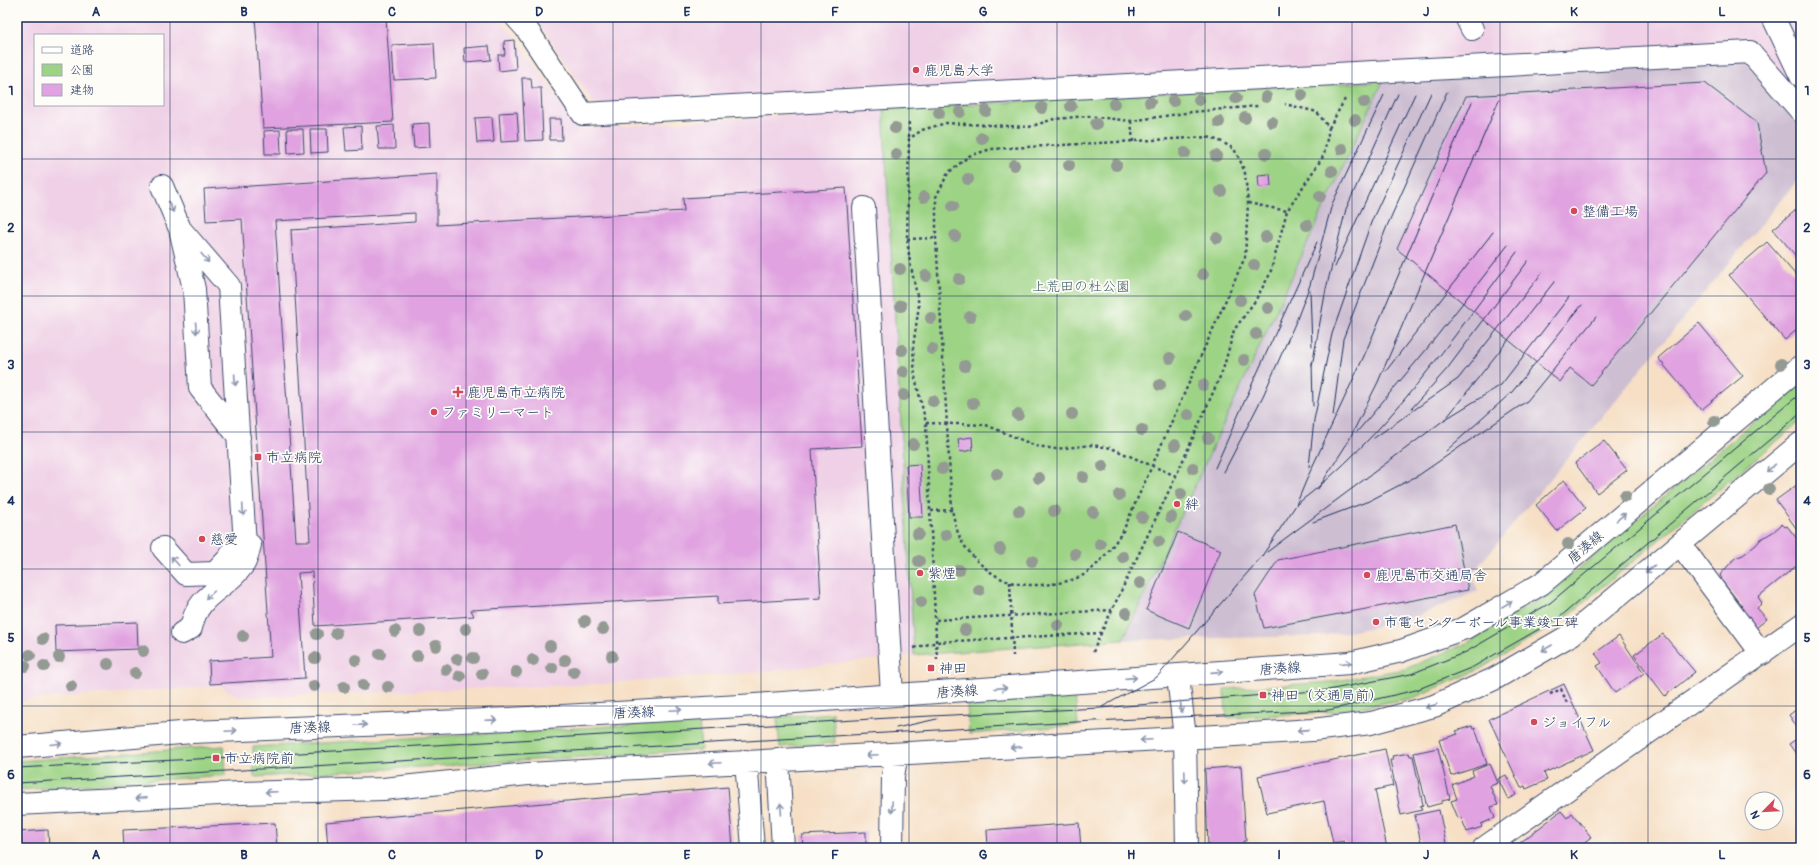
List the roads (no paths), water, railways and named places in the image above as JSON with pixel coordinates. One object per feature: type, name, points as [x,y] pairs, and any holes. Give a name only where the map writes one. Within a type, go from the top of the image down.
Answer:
[{"type":"street","points":[[516,17],[526,28],[583,114],[1750,52],[1801,111]]},
{"type":"street","points":[[1773,17],[1801,77],[1784,92]]},
{"type":"street","points":[[162,186],[180,228],[194,289],[200,388],[239,437]]},
{"type":"street","points":[[864,208],[892,695]]},
{"type":"street","points":[[180,228],[228,286],[245,545]]},
{"type":"street","name":"唐湊線","points":[[17,747],[192,732],[510,719],[1178,676],[1350,663],[1401,651],[1465,628],[1541,584],[1801,366]]},
{"type":"street","points":[[17,804],[240,793],[383,789],[528,774],[1185,738],[1312,730],[1371,723],[1434,706],[1494,679],[1572,634],[1801,443]]},
{"type":"street","points":[[163,548],[186,574],[215,573],[230,557],[235,545],[250,544],[244,563],[236,574],[206,597],[194,615],[191,628],[182,633]]},
{"type":"street","points":[[1680,544],[1762,654]]},
{"type":"street","points":[[1484,848],[1801,626]]},
{"type":"street","points":[[1178,676],[1185,738],[1187,848]]},
{"type":"street","points":[[892,848],[893,776],[897,754]]},
{"type":"street","points":[[778,760],[783,848]]},
{"type":"street","points":[[746,761],[753,848]]},
{"type":"tram line","points":[[1333,416],[1343,339],[1387,226],[1447,92]]},
{"type":"tram line","points":[[1309,467],[1314,420],[1332,334],[1372,220],[1431,93]]},
{"type":"tram line","points":[[1312,366],[1326,289],[1346,209],[1398,94]]},
{"type":"tram line","points":[[1335,267],[1415,94]]},
{"type":"tram line","points":[[1224,472],[1263,396],[1297,319],[1310,285],[1332,204],[1384,95]]},
{"type":"tram line","points":[[1318,489],[1348,442],[1378,382],[1499,100]]},
{"type":"tram line","points":[[1102,707],[1157,677],[1262,556],[1296,505],[1364,356],[1472,102]]},
{"type":"tram line","points":[[1386,371],[1493,232]]},
{"type":"tram line","points":[[1215,468],[1317,242]]},
{"type":"tram line","points":[[1357,432],[1426,350],[1508,245]]},
{"type":"tram line","points":[[1297,504],[1329,478],[1359,449],[1416,386],[1517,252]]},
{"type":"tram line","points":[[1412,408],[1447,369],[1528,261]]},
{"type":"tram line","points":[[1374,438],[1458,379],[1542,273]]},
{"type":"tram line","points":[[1448,416],[1554,282]]},
{"type":"tram line","points":[[1310,290],[1312,346]]},
{"type":"tram line","points":[[1267,552],[1444,420],[1501,385],[1569,297]]},
{"type":"tram line","points":[[1446,451],[1512,392],[1582,305]]},
{"type":"tram line","points":[[1313,522],[1369,501],[1419,475],[1527,401],[1596,317]]},
{"type":"tram line","points":[[1312,362],[1313,406]]},
{"type":"tram line","points":[[17,768],[216,758],[889,718],[1100,708],[1328,690],[1411,674],[1466,652],[1550,603],[1801,393]]},
{"type":"tram line","points":[[17,783],[1094,721],[1329,710],[1416,690],[1473,667],[1560,617],[1801,413]]},
{"type":"tram line","points":[[896,728],[937,719]]},
{"type":"place","name":"鹿児島大学","points":[[916,70]]},
{"type":"place","name":"整備工場","points":[[1574,211]]},
{"type":"place","name":"鹿児島市立病院","points":[[458,392]]},
{"type":"place","name":"ファミリーマート","points":[[434,412]]},
{"type":"place","name":"市立病院","points":[[258,457]]},
{"type":"place","name":"絆","points":[[1177,504]]},
{"type":"place","name":"慈愛","points":[[202,539]]},
{"type":"place","name":"紫煙","points":[[920,573]]},
{"type":"place","name":"鹿児島市交通局舎","points":[[1367,575]]},
{"type":"place","name":"市電センターポール事業竣工碑","points":[[1376,622]]},
{"type":"place","name":"神田","points":[[931,668]]},
{"type":"place","name":"神田（交通局前）","points":[[1263,695]]},
{"type":"place","name":"ジョイフル","points":[[1534,722]]},
{"type":"place","name":"市立病院前","points":[[216,758]]},
{"type":"park label","name":"上荒田の杜公園","points":[[1081,286]]}]
